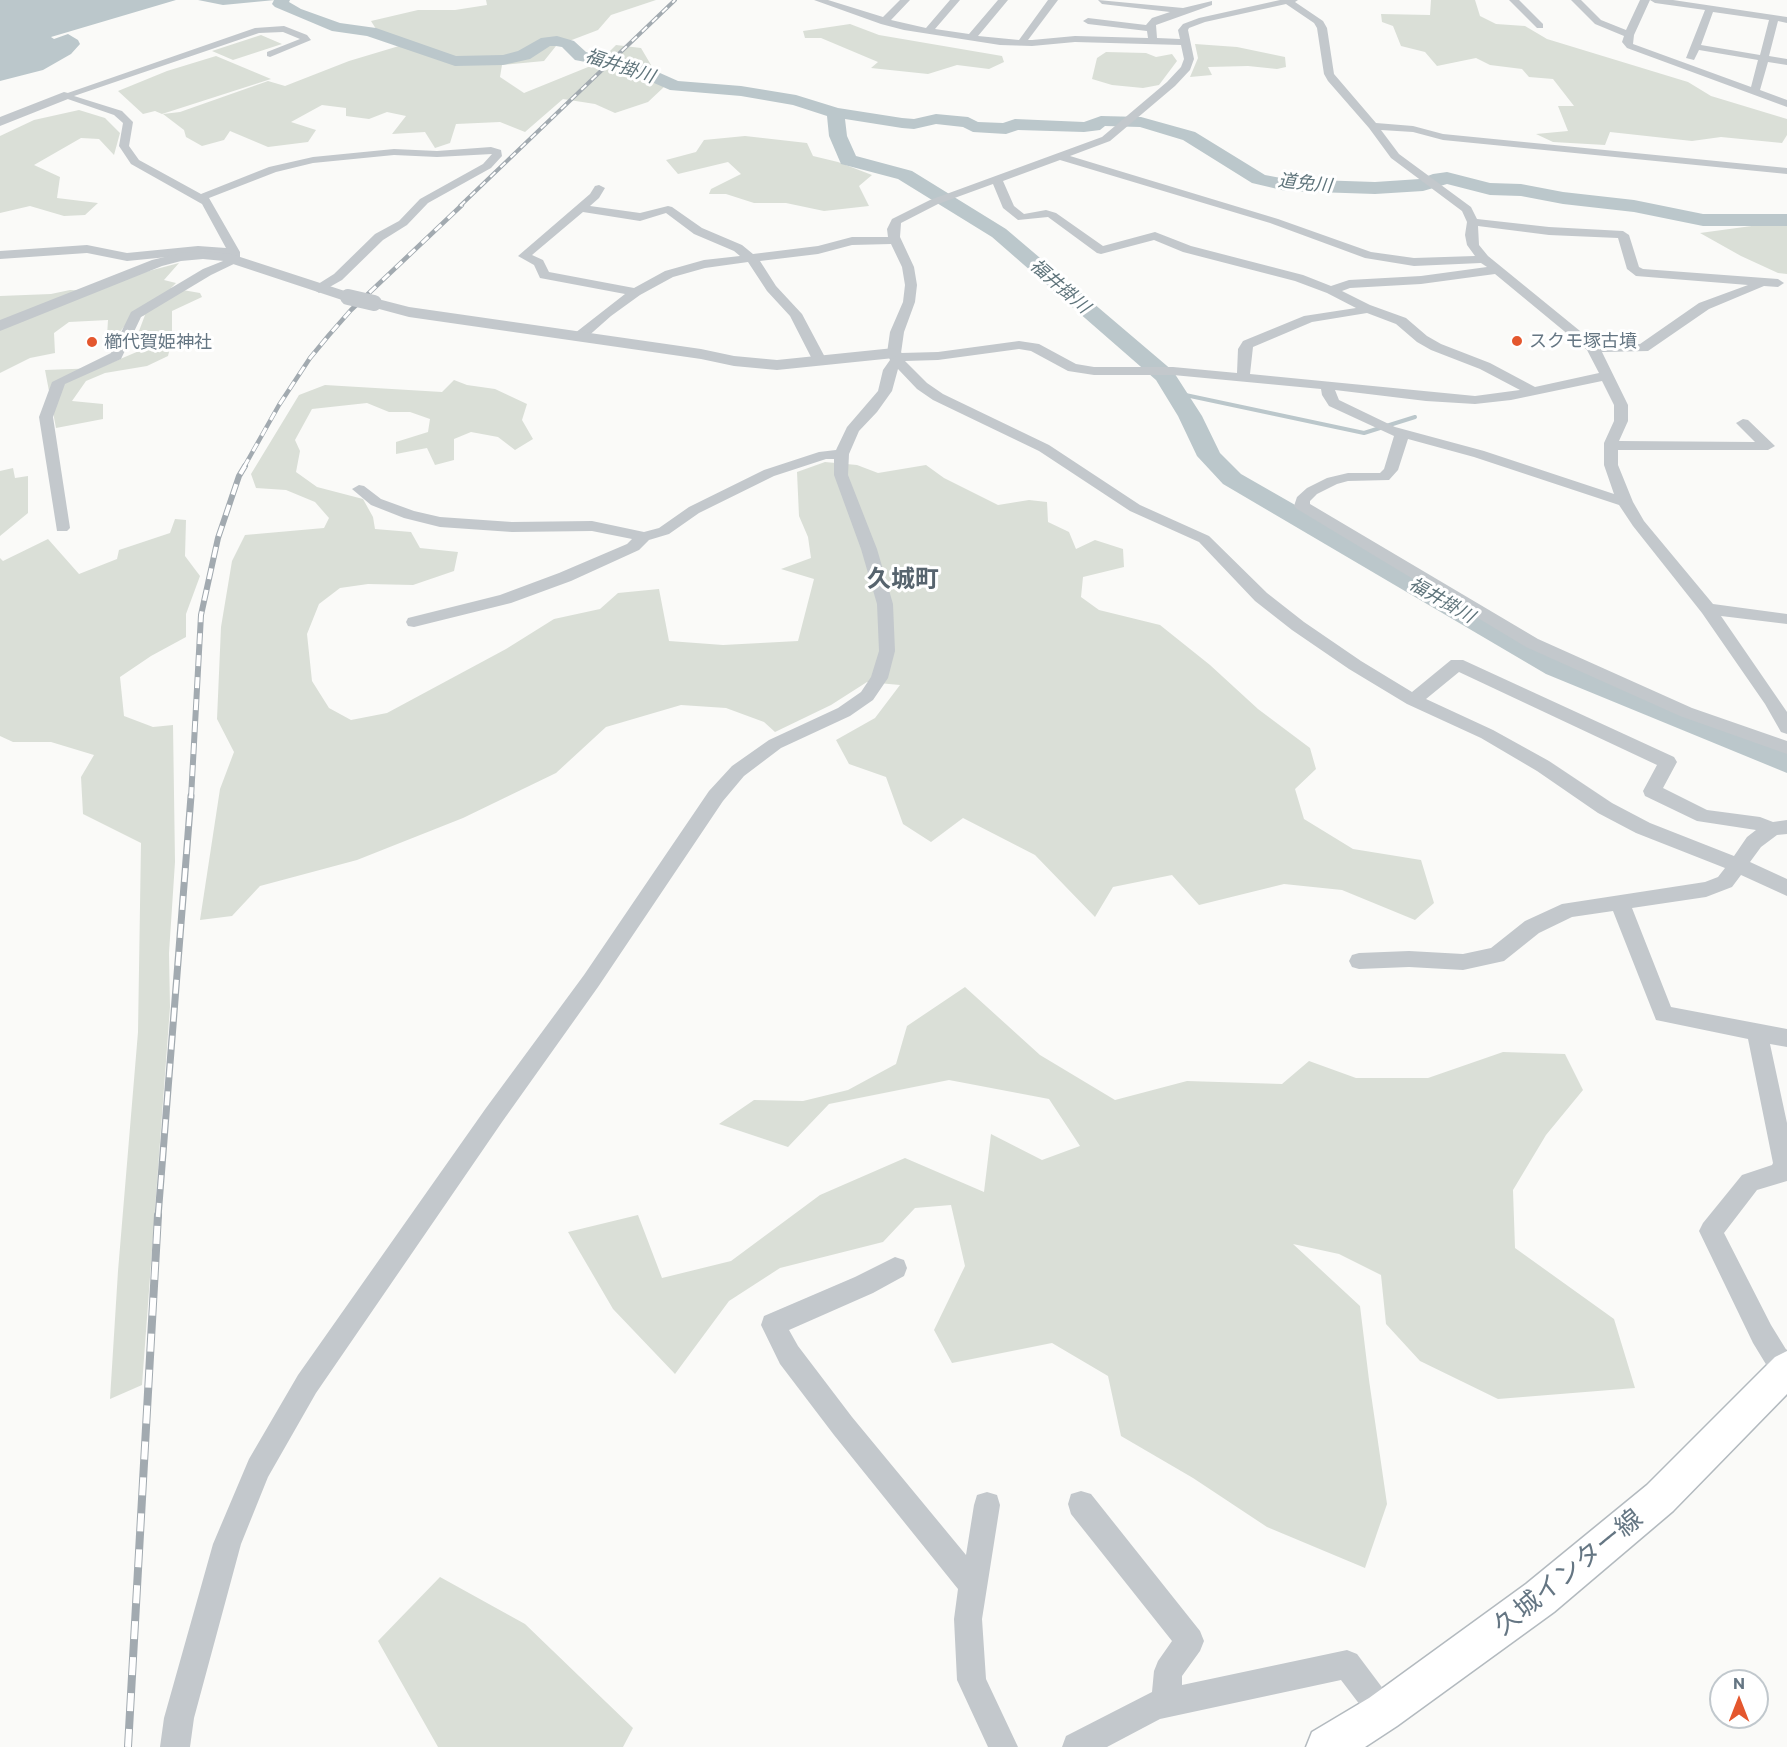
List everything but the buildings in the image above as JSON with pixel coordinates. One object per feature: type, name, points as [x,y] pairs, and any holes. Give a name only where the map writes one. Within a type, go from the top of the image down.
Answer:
[{"type":"main road","name":"久城インター線","points":[[1327,1747],[1383,1712],[1540,1598],[1660,1498],[1786,1372]]},
{"type":"street","points":[[819,0],[884,22],[1021,43],[1075,39],[1185,42]]},
{"type":"street","points":[[847,9],[856,0]]},
{"type":"street","points":[[884,22],[905,0]]},
{"type":"street","points":[[929,30],[955,0]]},
{"type":"street","points":[[972,37],[1003,0]]},
{"type":"street","points":[[1021,43],[1053,0]]},
{"type":"street","points":[[1195,0],[1248,10]]},
{"type":"street","points":[[175,1747],[179,1718],[227,1544],[258,1468],[307,1384],[494,1115],[591,981],[716,796],[738,771],[775,744],[844,712],[867,696],[879,678],[887,651],[885,604],[869,549],[841,475],[842,454],[852,430],[873,409],[885,391],[895,357],[897,332],[909,302],[912,285],[908,267],[893,229],[896,221],[934,202],[1106,139],[1171,84],[1186,68],[1189,59],[1183,30],[1186,26],[1288,0],[1318,21],[1322,28],[1329,74],[1395,156],[1462,203],[1473,222],[1473,246],[1484,259],[1593,348],[1621,405],[1621,421],[1611,443],[1611,465],[1626,502],[1638,523],[1708,609],[1772,700],[1787,728]]},
{"type":"street","points":[[1514,0],[1540,26]]},
{"type":"street","points":[[1576,0],[1598,22],[1629,35]]},
{"type":"street","points":[[1645,0],[1629,35],[1627,42],[1630,46],[1787,104]]},
{"type":"street","points":[[1655,0],[1694,3],[1710,8],[1787,20]]},
{"type":"street","points":[[1153,41],[1152,29],[1155,20],[1209,3]]},
{"type":"street","points":[[1686,65],[1696,47],[1710,8]]},
{"type":"street","points":[[1075,39],[1096,9]]},
{"type":"street","points":[[1096,9],[1184,11]]},
{"type":"street","points":[[1096,9],[1152,29]]},
{"type":"street","points":[[1750,91],[1756,88],[1774,18]]},
{"type":"street","points":[[0,122],[30,108],[258,30],[284,29],[306,40],[270,54]]},
{"type":"street","points":[[1696,47],[1787,62]]},
{"type":"street","points":[[64,96],[118,113],[128,122],[124,146],[135,162],[207,202],[234,256]]},
{"type":"street","points":[[1372,126],[1404,127],[1443,137],[1773,170],[1778,166],[1787,169]]},
{"type":"street","points":[[200,198],[273,169],[313,160],[394,152],[437,154],[491,150],[497,152],[487,166],[424,201],[410,217],[379,237],[338,277],[319,289]]},
{"type":"street","points":[[1062,157],[1274,221],[1369,255],[1414,262],[1484,259]]},
{"type":"street","points":[[997,180],[1010,208],[1022,218],[1046,213],[1052,215],[1101,250],[1155,236],[1187,249],[1260,267],[1331,290],[1365,308],[1401,321],[1422,339],[1436,347],[1485,366],[1532,391]]},
{"type":"street","points":[[599,188],[595,196],[582,208],[524,256],[539,263],[544,275],[636,292]]},
{"type":"street","points":[[582,208],[640,217],[669,209],[698,231],[738,248],[753,260],[771,288],[796,314],[820,361]]},
{"type":"street","points":[[1473,222],[1549,231],[1623,235],[1633,269],[1640,273],[1778,283]]},
{"type":"street","points":[[580,336],[606,313],[636,292],[669,274],[704,264],[753,260],[852,242],[896,240]]},
{"type":"street","points":[[0,255],[87,249],[127,257],[198,250],[234,256],[319,289],[409,312],[734,361],[777,365],[938,356],[1019,345],[1034,347],[1073,368],[1094,371],[1173,371],[1368,389],[1426,398],[1475,399],[1532,391],[1605,376]]},
{"type":"street","points":[[0,326],[157,263],[181,257],[234,256]]},
{"type":"street","points":[[62,528],[46,417],[59,382],[116,356],[136,315],[234,256]]},
{"type":"street","points":[[1331,290],[1350,284],[1421,280],[1497,269]]},
{"type":"street","points":[[1593,348],[1643,348],[1704,306],[1758,285],[1755,281]]},
{"type":"street","points":[[1243,377],[1248,344],[1309,319],[1362,311],[1365,308]]},
{"type":"street","points":[[895,357],[922,386],[938,397],[1044,448],[1135,508],[1204,539],[1261,597],[1298,626],[1355,665],[1413,700],[1487,734],[1543,766],[1605,808],[1643,828],[1698,852],[1736,864],[1787,888]]},
{"type":"street","points":[[1328,387],[1329,395],[1334,403],[1402,434],[1479,454],[1626,502]]},
{"type":"street","points":[[1611,443],[1624,447],[1768,446],[1743,423]]},
{"type":"street","points":[[1402,434],[1391,470],[1384,477],[1348,477],[1332,481],[1312,491],[1302,500],[1302,506],[1532,644],[1686,712],[1787,748]]},
{"type":"street","points":[[414,622],[505,599],[566,577],[633,547],[644,537],[664,531],[694,510],[769,473],[824,455],[842,454]]},
{"type":"street","points":[[359,489],[376,502],[409,515],[440,522],[512,527],[592,526],[644,537]]},
{"type":"street","points":[[1708,609],[1787,619]]},
{"type":"street","points":[[1413,700],[1457,664],[1668,762],[1652,791],[1704,816],[1780,828]]},
{"type":"street","points":[[1359,961],[1408,959],[1463,962],[1497,955],[1532,927],[1569,910],[1706,889],[1725,882],[1754,842],[1780,828]]},
{"type":"street","points":[[1620,902],[1663,1014],[1787,1038]]},
{"type":"street","points":[[1757,1032],[1784,1163],[1781,1173],[1750,1182],[1711,1231],[1762,1334],[1786,1372]]},
{"type":"street","points":[[895,1268],[864,1285],[773,1325],[789,1355],[972,1585]]},
{"type":"street","points":[[1081,1504],[1190,1641],[1168,1671],[1166,1703]]},
{"type":"street","points":[[987,1505],[968,1619],[972,1680],[1003,1747]]},
{"type":"street","points":[[1077,1747],[1156,1705],[1347,1664],[1383,1712]]},
{"type":"shaded area","points":[[0,0],[176,0],[51,37],[54,39],[68,34],[80,44],[71,54],[43,70],[0,81]]},
{"type":"shaded area","points":[[198,0],[275,0],[223,5]]},
{"type":"shaded area","points":[[275,0],[289,0],[285,3],[294,8],[287,11],[274,4],[277,1]]},
{"type":"shaded area","points":[[486,0],[656,0],[611,15],[598,30],[556,46],[544,61],[502,65],[500,77],[524,93],[598,63],[616,45],[641,48],[664,87],[648,102],[615,113],[595,104],[563,99],[525,132],[500,122],[456,124],[450,143],[435,148],[425,132],[392,134],[406,116],[387,112],[369,119],[346,116],[346,108],[322,105],[291,122],[316,130],[308,142],[268,147],[230,131],[224,140],[202,146],[186,137],[184,130],[163,114],[180,112],[268,81],[285,86],[349,61],[409,43],[376,29],[371,21],[418,10],[455,10],[487,5]]},
{"type":"shaded area","points":[[1431,0],[1475,0],[1480,16],[1496,24],[1525,26],[1547,39],[1688,82],[1711,96],[1787,119],[1787,135],[1782,143],[1721,137],[1692,141],[1610,132],[1605,145],[1553,142],[1536,134],[1568,131],[1558,106],[1574,106],[1553,79],[1529,77],[1522,69],[1490,65],[1476,58],[1437,66],[1425,52],[1401,46],[1393,26],[1382,22],[1381,14],[1430,15]]},
{"type":"shaded area","points":[[850,24],[879,35],[1002,56],[1004,62],[989,69],[957,65],[928,74],[871,68],[878,62],[821,38],[805,38],[803,31]]},
{"type":"shaded area","points":[[261,35],[282,44],[233,60],[212,51]]},
{"type":"shaded area","points":[[1195,44],[1237,47],[1285,57],[1286,67],[1277,69],[1248,66],[1208,67],[1212,75],[1190,77],[1198,58]]},
{"type":"shaded area","points":[[1106,52],[1146,53],[1156,57],[1172,54],[1177,61],[1159,85],[1143,88],[1112,85],[1092,79],[1097,58]]},
{"type":"shaded area","points":[[216,56],[271,79],[162,114],[155,111],[143,114],[118,91],[167,71]]},
{"type":"shaded area","points":[[79,110],[105,118],[120,133],[114,155],[99,139],[81,138],[34,165],[60,177],[57,198],[98,203],[85,215],[64,216],[30,206],[0,213],[0,136],[34,120]]},
{"type":"shaded area","points":[[745,136],[807,143],[813,156],[838,162],[872,175],[859,186],[869,206],[824,211],[786,203],[754,203],[726,194],[709,194],[711,189],[741,174],[728,162],[678,174],[666,160],[696,152],[704,140]]},
{"type":"shaded area","points":[[1787,222],[1787,274],[1778,273],[1741,256],[1700,233]]},
{"type":"shaded area","points":[[179,263],[164,280],[176,283],[171,288],[200,293],[202,297],[172,311],[172,340],[168,356],[147,366],[105,373],[86,381],[72,401],[103,404],[103,419],[56,428],[45,370],[99,368],[139,351],[143,344],[136,339],[145,315],[128,322],[114,339],[107,336],[108,320],[69,322],[54,333],[55,353],[30,358],[0,373],[0,296],[51,294],[70,290],[97,291],[145,272]]},
{"type":"shaded area","points":[[454,380],[467,385],[495,389],[527,404],[522,420],[533,439],[515,450],[498,437],[471,432],[454,439],[454,460],[435,465],[427,448],[396,454],[396,442],[428,432],[430,419],[410,412],[389,412],[367,403],[312,409],[295,440],[300,451],[296,472],[317,487],[363,499],[373,517],[375,529],[411,532],[420,548],[458,552],[454,571],[413,585],[368,584],[340,588],[319,604],[307,634],[312,681],[329,708],[351,720],[387,713],[506,649],[554,619],[600,609],[618,593],[659,589],[669,641],[723,645],[798,641],[814,579],[781,569],[811,558],[808,537],[799,516],[797,472],[825,462],[857,465],[878,473],[926,465],[944,478],[998,505],[1029,500],[1047,502],[1048,522],[1069,532],[1076,549],[1095,540],[1123,549],[1124,567],[1083,577],[1081,597],[1099,610],[1160,625],[1210,665],[1258,709],[1310,748],[1316,769],[1295,789],[1304,819],[1353,849],[1421,860],[1434,903],[1415,920],[1342,890],[1284,884],[1199,905],[1172,875],[1113,887],[1095,917],[1035,855],[963,818],[931,842],[903,824],[886,777],[849,764],[836,740],[875,718],[900,685],[867,682],[831,705],[775,732],[764,722],[726,708],[681,705],[606,727],[556,773],[463,818],[357,860],[260,886],[232,916],[200,920],[220,789],[234,752],[217,719],[221,627],[232,561],[245,535],[324,528],[329,518],[315,502],[286,490],[256,488],[251,474],[299,395],[325,385],[442,392]]},
{"type":"shaded area","points":[[13,468],[15,478],[28,476],[28,513],[0,536],[0,471]]},
{"type":"shaded area","points":[[175,519],[186,520],[185,556],[200,576],[186,614],[186,637],[151,656],[120,677],[124,716],[153,727],[173,725],[175,862],[169,953],[170,1007],[142,1385],[110,1399],[138,1032],[141,843],[83,814],[81,777],[94,755],[51,742],[13,742],[0,736],[0,558],[3,561],[48,539],[79,574],[117,559],[119,550],[170,533]]},
{"type":"shaded area","points":[[965,987],[1040,1055],[1115,1100],[1187,1081],[1282,1084],[1309,1061],[1356,1078],[1428,1078],[1503,1052],[1565,1054],[1583,1090],[1546,1135],[1513,1190],[1515,1248],[1614,1319],[1635,1388],[1498,1399],[1420,1361],[1386,1324],[1381,1275],[1339,1254],[1293,1244],[1360,1306],[1387,1504],[1365,1568],[1267,1527],[1193,1478],[1121,1436],[1108,1376],[1052,1343],[952,1363],[934,1330],[965,1266],[951,1205],[915,1208],[883,1242],[780,1268],[729,1301],[675,1374],[613,1309],[568,1232],[638,1215],[662,1278],[731,1261],[820,1195],[905,1158],[984,1192],[991,1134],[1042,1160],[1080,1146],[1049,1099],[949,1080],[829,1104],[788,1147],[719,1124],[754,1100],[803,1101],[848,1090],[896,1064],[907,1026]]},
{"type":"shaded area","points":[[440,1577],[525,1624],[633,1728],[623,1747],[438,1747],[378,1641]]},
{"type":"waterway","name":"福井掛川","points":[[282,0],[280,4],[295,12],[338,28],[370,31],[455,61],[503,60],[524,55],[547,41],[557,41],[568,44],[581,56],[627,65],[676,86],[741,91],[796,100],[836,113]]},
{"type":"waterway","name":"道免川","points":[[836,113],[902,123],[914,124],[936,119],[968,122],[973,127],[1006,129],[1015,124],[1084,127],[1094,126],[1101,121],[1141,122],[1189,136],[1259,179],[1286,185],[1375,188],[1423,185],[1440,178],[1447,178],[1490,189],[1521,190],[1563,198],[1634,206],[1703,220],[1787,220]]},
{"type":"waterway","name":"福井掛川","points":[[836,113],[838,136],[848,160],[905,175],[999,233],[1165,376],[1190,416],[1209,456],[1232,479],[1556,667],[1741,741],[1787,762]]},
{"type":"waterway","points":[[1176,393],[1364,433],[1415,417]]},
{"type":"railway","points":[[460,206],[675,0]]},
{"type":"railway","points":[[244,467],[279,405],[310,358],[329,335],[351,310],[462,205]]},
{"type":"railway","points":[[191,798],[201,615],[218,538],[239,476],[245,466]]},
{"type":"railway","points":[[158,1217],[191,796]]},
{"type":"railway","points":[[128,1747],[158,1215]]},
{"type":"place","name":"スクモ塚古墳","points":[[1517,341]]},
{"type":"place","name":"櫛代賀姫神社","points":[[92,342]]},
{"type":"district","name":"久城町","points":[[903,579]]}]
